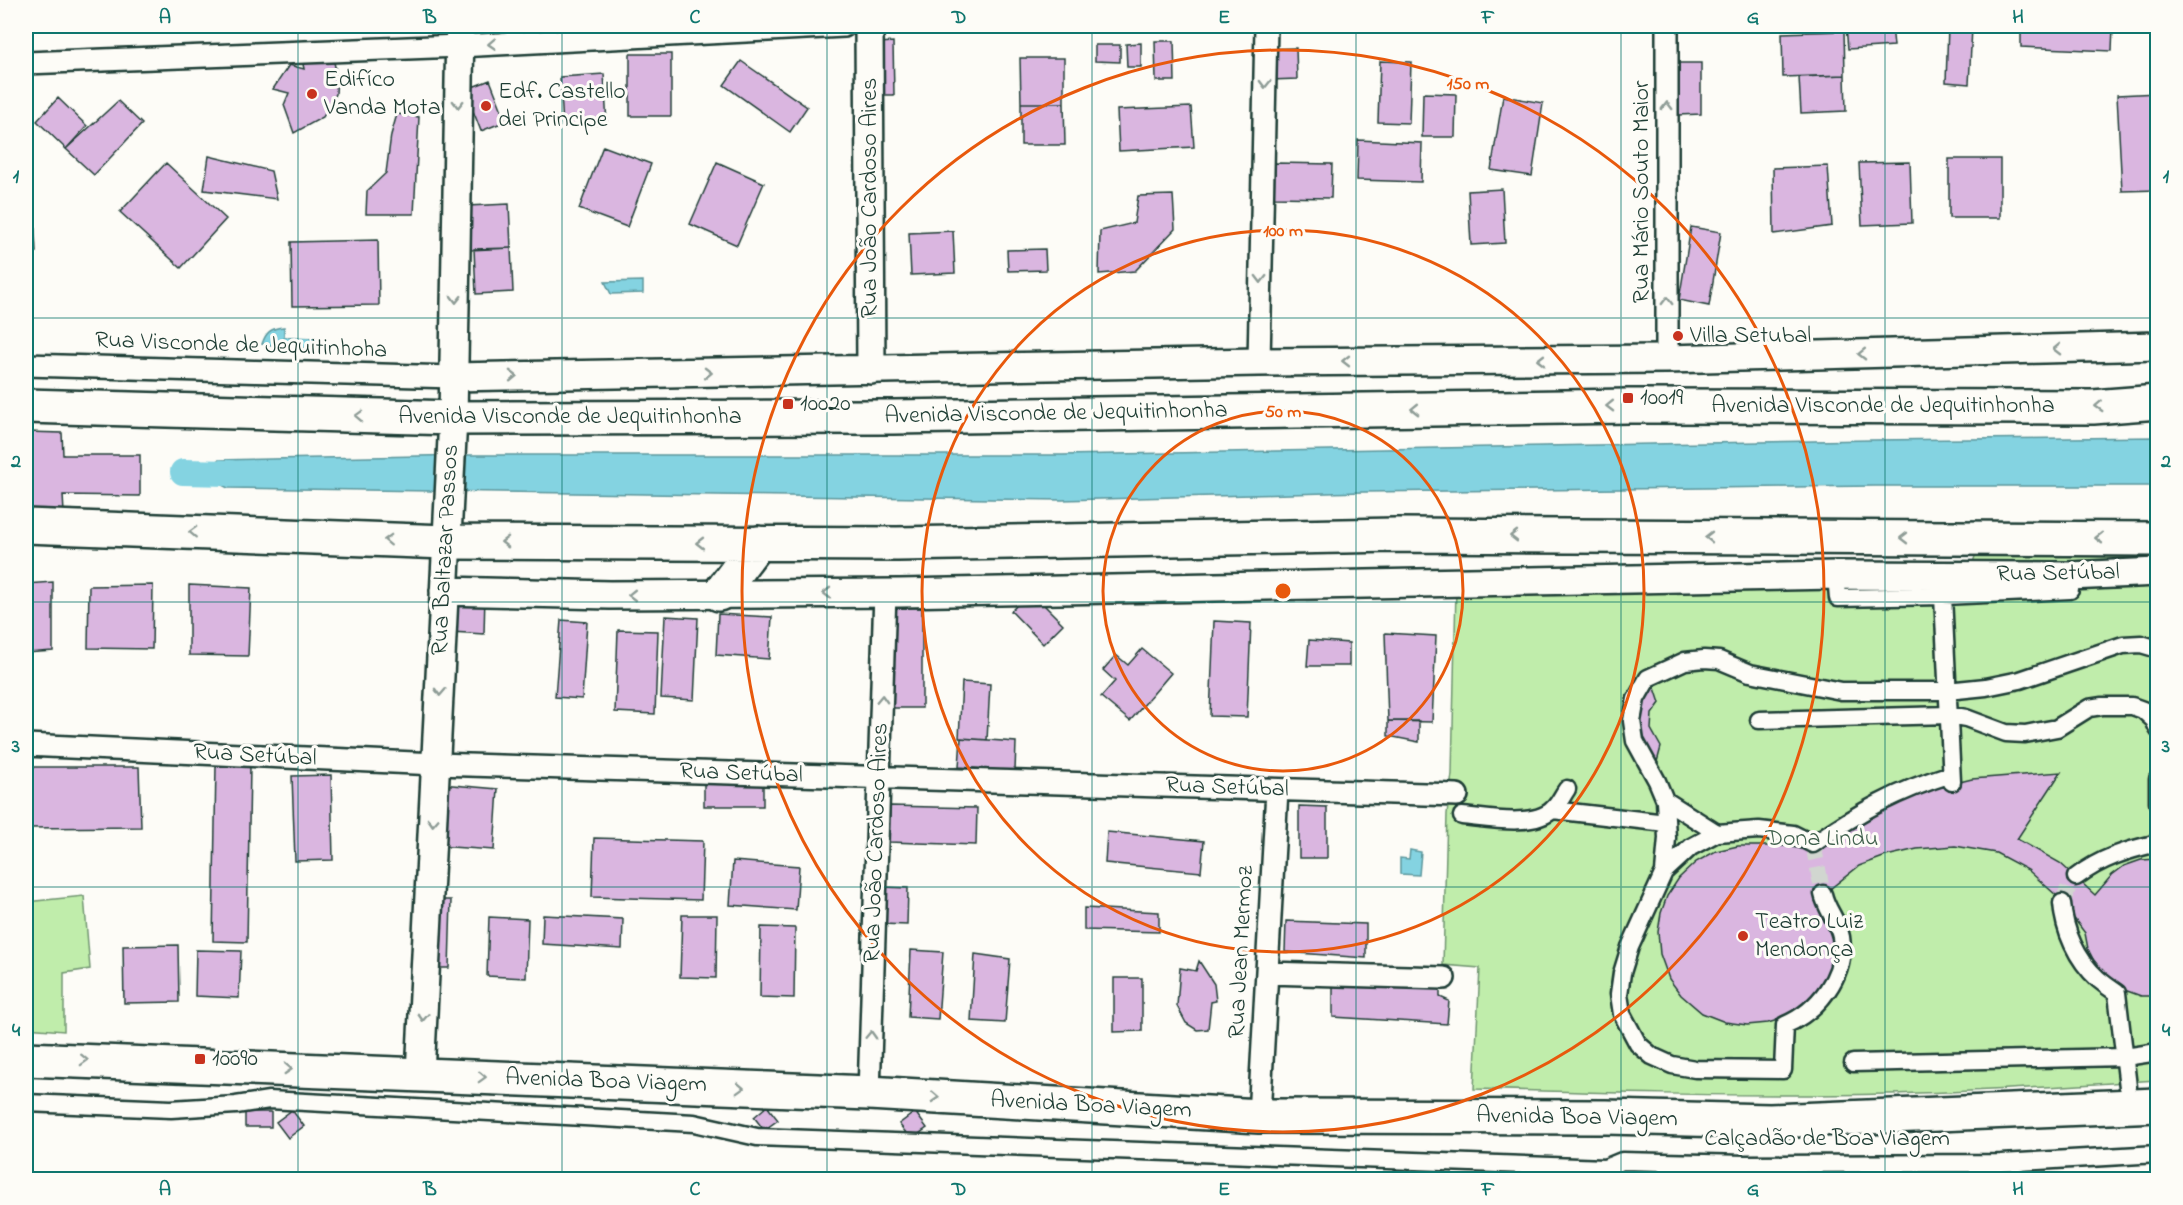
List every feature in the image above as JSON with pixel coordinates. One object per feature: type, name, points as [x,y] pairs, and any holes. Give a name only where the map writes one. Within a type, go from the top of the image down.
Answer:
[{"type":"main road","name":"Avenida Visconde de Jequitinhonha","points":[[26,406],[452,433],[893,417],[1629,406],[2092,407],[2157,402]]},
{"type":"main road","points":[[26,526],[446,532],[758,543],[897,544],[1396,535],[2157,538]]},
{"type":"main road","points":[[719,594],[758,543]]},
{"type":"main road","name":"Avenida Boa Viagem","points":[[26,1059],[869,1093],[1259,1116],[1605,1117],[1770,1121],[2157,1105]]},
{"type":"street","points":[[26,63],[459,36],[844,26]]},
{"type":"street","name":"Rua João Cardoso Aires","points":[[869,26],[872,370]]},
{"type":"street","points":[[1259,362],[1266,26]]},
{"type":"street","name":"Rua Mário Souto Maior","points":[[1667,26],[1667,359]]},
{"type":"street","name":"Rua Baltazar Passos","points":[[420,1074],[452,433],[459,36]]},
{"type":"street","name":"Avenida Visconde de Jequitinhonha","points":[[454,377],[1259,362],[1667,359],[2157,346]]},
{"type":"street","name":"Rua Visconde de Jequitinhoha","points":[[26,365],[454,377]]},
{"type":"street","name":"Rua Setúbal","points":[[1951,585],[2157,572]]},
{"type":"street","points":[[444,591],[610,595],[719,594],[1836,575],[1951,585],[1947,691],[1952,778],[1890,796],[1851,817],[1813,844],[1793,834],[1759,830],[1717,833],[1691,847],[1664,873],[1630,947],[1622,973],[1619,994],[1622,1014],[1638,1044],[1652,1056],[1672,1065],[1695,1069],[1783,1070],[1785,1025],[1808,1012],[1830,989],[1842,954],[1841,937],[1823,894]]},
{"type":"street","name":"Rua João Cardoso Aires","points":[[869,1093],[885,592]]},
{"type":"street","points":[[1664,873],[1665,800],[1635,741],[1632,721],[1636,699],[1648,678],[1685,661],[1719,660],[1750,673],[1841,691],[1947,691],[1986,687],[2020,680],[2123,645],[2141,644],[2157,649]]},
{"type":"street","points":[[1759,720],[1949,715],[1966,718],[2006,732],[2025,734],[2056,728],[2089,708],[2132,706],[2143,710],[2154,720],[2157,729]]},
{"type":"street","name":"Rua Setúbal","points":[[26,745],[436,764],[1457,795]]},
{"type":"street","points":[[2157,779],[2157,803]]},
{"type":"street","points":[[1462,816],[1523,821],[1545,815],[1553,810],[1567,789]]},
{"type":"street","name":"Rua Jean Mermoz","points":[[1259,1116],[1277,790]]},
{"type":"street","points":[[1665,800],[1717,833]]},
{"type":"street","points":[[1553,810],[1666,823]]},
{"type":"street","points":[[2076,877],[2102,860],[2157,843]]},
{"type":"street","points":[[2062,903],[2063,917],[2079,956],[2098,980],[2117,993],[2128,1088]]},
{"type":"street","points":[[1267,973],[1444,978]]},
{"type":"street","points":[[1854,1063],[2125,1057],[2157,1052]]},
{"type":"street","name":"Calçadão de Boa Viagem","points":[[26,1103],[171,1108],[236,1105],[269,1100],[693,1123],[757,1137],[1605,1168],[1622,1161],[1744,1164],[2001,1163],[2157,1154]]},
{"type":"green space","name":"Dona Lindu","points":[[2157,538],[2157,1080],[1988,1090],[1835,1095],[1474,1089],[1480,968],[1443,965],[1447,814],[1452,774],[1456,588],[1972,565],[1977,551]]},
{"type":"green space","points":[[84,896],[90,969],[64,973],[64,1031],[26,1028],[26,902]]},
{"type":"water","points":[[643,281],[643,293],[611,294],[605,282]]},
{"type":"water","points":[[284,327],[284,337],[319,338],[317,346],[303,348],[262,344],[270,331]]},
{"type":"water","points":[[2158,437],[2157,486],[1875,486],[1363,492],[1062,500],[228,488],[195,472],[218,460],[468,455],[1062,455]]},
{"type":"water","points":[[1410,850],[1421,852],[1419,875],[1400,874],[1400,858],[1409,859]]},
{"type":"building","points":[[1846,26],[1892,26],[1894,46],[1848,49]]},
{"type":"building","points":[[2021,26],[2113,26],[2112,51],[2021,47]]},
{"type":"building","points":[[1948,27],[1972,28],[1969,84],[1946,82]]},
{"type":"building","points":[[1844,31],[1845,75],[1783,77],[1782,33]]},
{"type":"building","points":[[1155,41],[1174,41],[1175,81],[1156,81]]},
{"type":"building","points":[[893,42],[894,95],[880,95],[879,43]]},
{"type":"building","points":[[1141,43],[1141,67],[1127,67],[1126,44]]},
{"type":"building","points":[[1095,45],[1120,45],[1120,62],[1095,61]]},
{"type":"building","points":[[1296,48],[1297,79],[1270,80],[1270,49]]},
{"type":"building","name":"Edifíco Vanda Mota","points":[[332,54],[337,75],[336,94],[323,117],[294,133],[284,105],[289,93],[273,89],[289,65],[304,69],[302,59]]},
{"type":"building","points":[[630,54],[671,54],[671,116],[630,116]]},
{"type":"building","points":[[1020,58],[1064,58],[1064,103],[1021,103]]},
{"type":"building","points":[[741,61],[807,107],[790,132],[724,85]]},
{"type":"building","points":[[1380,61],[1411,62],[1409,123],[1378,122]]},
{"type":"building","points":[[1678,63],[1701,63],[1701,114],[1678,115]]},
{"type":"building","points":[[604,74],[607,124],[563,126],[560,77]]},
{"type":"building","points":[[1845,75],[1846,111],[1801,113],[1799,77]]},
{"type":"building","name":"Edf. Castello dei Principe","points":[[490,80],[506,121],[481,131],[465,90]]},
{"type":"building","points":[[1423,93],[1456,94],[1455,137],[1422,137]]},
{"type":"building","points":[[2158,93],[2158,190],[2122,191],[2117,95]]},
{"type":"building","points":[[1503,96],[1543,103],[1532,176],[1491,170]]},
{"type":"building","points":[[58,98],[87,126],[66,149],[37,121]]},
{"type":"building","points":[[118,101],[142,124],[94,175],[66,149]]},
{"type":"building","points":[[1021,103],[1064,103],[1065,145],[1021,145]]},
{"type":"building","points":[[1191,107],[1194,147],[1119,151],[1117,110]]},
{"type":"building","points":[[397,114],[419,117],[414,214],[366,214],[367,191],[386,173],[391,135]]},
{"type":"building","points":[[1358,140],[1422,143],[1421,182],[1357,180]]},
{"type":"building","points":[[603,146],[651,164],[627,227],[579,209]]},
{"type":"building","points":[[209,156],[271,171],[277,199],[204,190]]},
{"type":"building","points":[[1949,159],[2000,159],[2000,218],[1949,218]]},
{"type":"building","points":[[717,162],[764,183],[737,245],[690,224]]},
{"type":"building","points":[[1910,162],[1912,223],[1862,225],[1859,163]]},
{"type":"building","points":[[166,163],[226,219],[181,268],[120,212]]},
{"type":"building","points":[[1275,163],[1332,164],[1331,198],[1274,197]]},
{"type":"building","points":[[1828,166],[1832,226],[1774,234],[1773,168]]},
{"type":"building","points":[[1502,189],[1505,243],[1471,245],[1468,191]]},
{"type":"building","points":[[1173,195],[1175,229],[1135,271],[1099,274],[1100,231],[1134,223],[1138,196]]},
{"type":"building","points":[[509,204],[511,248],[470,250],[467,206]]},
{"type":"building","points":[[26,213],[34,213],[36,252],[26,252]]},
{"type":"building","points":[[1691,227],[1721,232],[1709,306],[1679,300]]},
{"type":"building","points":[[953,231],[955,273],[911,275],[909,233]]},
{"type":"building","points":[[378,240],[379,305],[292,306],[291,242]]},
{"type":"building","points":[[511,248],[513,292],[476,294],[474,249]]},
{"type":"building","points":[[1045,249],[1046,270],[1008,271],[1007,250]]},
{"type":"building","points":[[27,432],[62,433],[63,455],[140,455],[140,496],[63,495],[64,513],[26,511]]},
{"type":"building","points":[[53,582],[53,651],[26,653],[26,584]]},
{"type":"building","points":[[153,585],[152,649],[88,648],[89,586]]},
{"type":"building","points":[[189,585],[251,588],[248,656],[189,655]]},
{"type":"building","points":[[1031,592],[1063,624],[1043,644],[1011,611]]},
{"type":"building","points":[[453,594],[485,595],[484,634],[451,632]]},
{"type":"building","points":[[890,608],[922,608],[922,708],[891,708]]},
{"type":"building","points":[[718,614],[772,617],[769,659],[716,655]]},
{"type":"building","points":[[665,616],[698,618],[694,700],[661,698]]},
{"type":"building","points":[[561,620],[587,622],[582,699],[555,697]]},
{"type":"building","points":[[1214,621],[1251,623],[1247,717],[1210,716]]},
{"type":"building","points":[[618,630],[658,631],[655,714],[615,712]]},
{"type":"building","points":[[1385,633],[1436,636],[1432,722],[1388,721]]},
{"type":"building","points":[[1309,640],[1349,643],[1349,666],[1307,666]]},
{"type":"building","points":[[1142,649],[1171,673],[1130,721],[1101,697],[1115,681],[1103,670],[1116,655],[1128,665]]},
{"type":"building","points":[[962,682],[990,684],[987,740],[959,738]]},
{"type":"building","points":[[1654,685],[1660,703],[1652,714],[1651,729],[1661,747],[1657,762],[1649,757],[1634,720],[1649,690]]},
{"type":"building","points":[[1388,721],[1419,721],[1419,742],[1388,736]]},
{"type":"building","points":[[961,738],[1016,742],[1015,771],[959,767]]},
{"type":"building","points":[[216,765],[250,766],[247,942],[213,941]]},
{"type":"building","points":[[26,767],[139,767],[141,827],[26,828]]},
{"type":"building","points":[[2061,772],[2017,839],[2060,863],[2095,895],[2112,875],[2124,866],[2141,860],[2158,859],[2158,996],[2141,996],[2119,988],[2099,971],[2088,949],[2085,933],[2057,896],[2028,870],[1996,853],[1955,846],[1917,849],[1886,856],[1859,866],[1815,901],[1831,928],[1835,954],[1828,976],[1813,997],[1799,1009],[1781,1019],[1747,1025],[1725,1022],[1702,1013],[1681,995],[1669,979],[1660,954],[1658,932],[1667,896],[1679,878],[1696,862],[1716,851],[1738,846],[1785,846],[1815,851],[1841,830],[1915,793],[1972,779]]},
{"type":"building","points":[[331,775],[333,860],[295,861],[292,776]]},
{"type":"building","points":[[704,779],[763,779],[763,806],[704,806]]},
{"type":"building","points":[[441,784],[498,789],[494,850],[437,846]]},
{"type":"building","points":[[890,806],[977,808],[976,845],[889,842]]},
{"type":"building","points":[[1299,806],[1327,807],[1327,858],[1299,858]]},
{"type":"building","points":[[1107,832],[1204,841],[1201,872],[1105,863]]},
{"type":"building","points":[[594,838],[703,841],[701,900],[592,897]]},
{"type":"building","points":[[733,861],[799,866],[796,910],[730,905]]},
{"type":"building","points":[[883,887],[908,888],[907,925],[882,924]]},
{"type":"building","points":[[436,900],[451,900],[449,968],[433,968]]},
{"type":"building","points":[[1084,908],[1159,912],[1159,932],[1084,930]]},
{"type":"building","points":[[543,915],[623,919],[622,949],[542,944]]},
{"type":"building","points":[[682,915],[717,915],[716,978],[680,977]]},
{"type":"building","points":[[489,917],[528,919],[526,978],[487,976]]},
{"type":"building","points":[[1286,921],[1366,924],[1366,958],[1285,952]]},
{"type":"building","points":[[761,927],[795,928],[794,998],[760,997]]},
{"type":"building","points":[[178,945],[179,1002],[124,1003],[123,946]]},
{"type":"building","points":[[196,950],[241,951],[239,998],[195,996]]},
{"type":"building","points":[[911,950],[943,952],[938,1019],[908,1017]]},
{"type":"building","points":[[975,954],[1010,959],[1005,1023],[971,1021]]},
{"type":"building","points":[[1199,961],[1214,984],[1216,1001],[1211,1002],[1208,1029],[1197,1030],[1186,1023],[1177,1006],[1180,968],[1196,971]]},
{"type":"building","points":[[1114,978],[1142,978],[1142,1031],[1114,1032]]},
{"type":"building","points":[[1333,984],[1440,988],[1440,997],[1449,1001],[1447,1024],[1333,1017]]},
{"type":"building","points":[[767,1106],[778,1120],[764,1130],[754,1117]]},
{"type":"building","points":[[292,1110],[304,1126],[288,1138],[276,1122]]},
{"type":"building","points":[[245,1112],[271,1112],[271,1127],[245,1127]]},
{"type":"building","points":[[915,1112],[927,1128],[911,1139],[899,1124]]},
{"type":"waterway","points":[[183,472],[230,473]]},
{"type":"tunnel","points":[[1813,844],[1823,894]]},
{"type":"tunnel","points":[[2062,903],[2070,884],[2076,877]]},
{"type":"place","name":"Edifíco Vanda Mota","points":[[312,94]]},
{"type":"place","name":"Edf. Castello dei Principe","points":[[486,106]]},
{"type":"place","name":"Villa Setubal","points":[[1678,336]]},
{"type":"place","name":"10019","points":[[1628,398]]},
{"type":"place","name":"10020","points":[[788,404]]},
{"type":"place","name":"Teatro Luiz Mendonça","points":[[1743,936]]},
{"type":"place","name":"10090","points":[[200,1059]]}]
